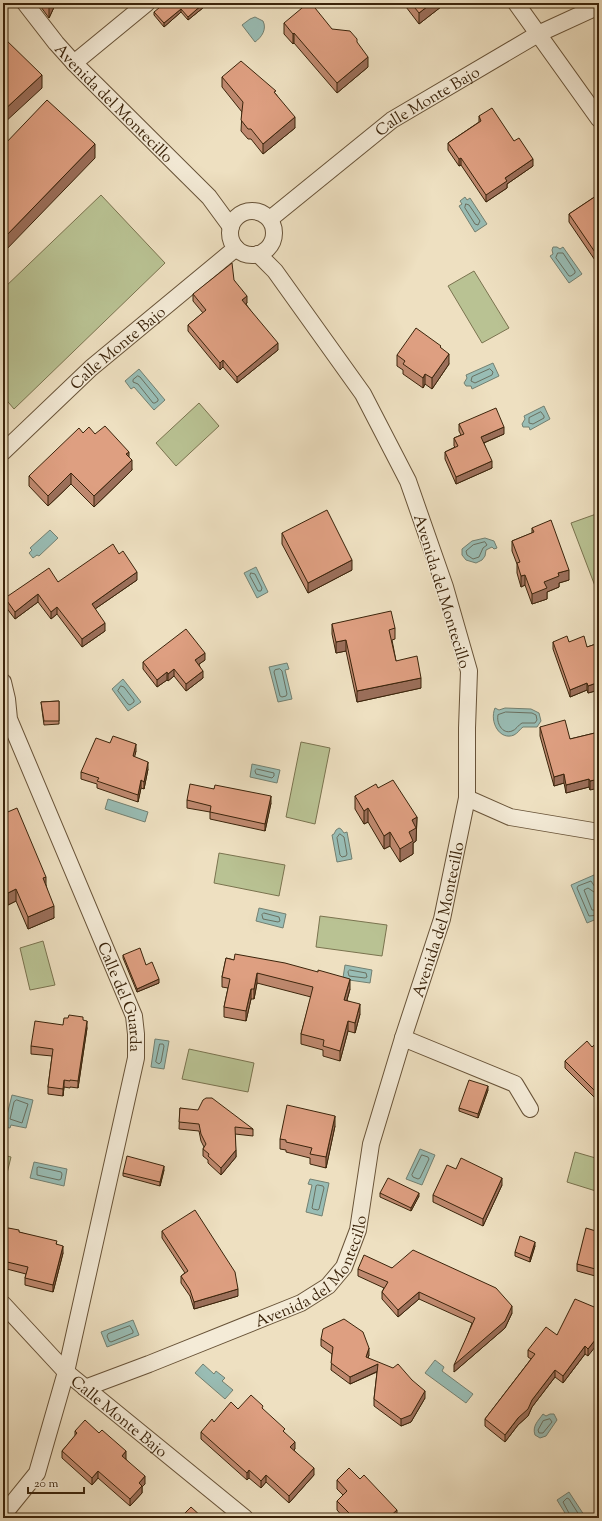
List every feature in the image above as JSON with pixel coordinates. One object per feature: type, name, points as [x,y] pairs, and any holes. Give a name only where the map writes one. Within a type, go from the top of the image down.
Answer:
[{"type":"street","name":"Avenida del Montecillo","points":[[24,3],[74,63],[235,221]]},
{"type":"street","points":[[74,63],[147,3]]},
{"type":"street","points":[[516,3],[599,119]]},
{"type":"street","name":"Calle Monte Bajo","points":[[270,219],[392,120],[538,34],[599,6]]},
{"type":"street","points":[[254,211],[261,212],[270,219],[274,230],[274,238],[264,250],[250,255],[243,253],[236,248],[232,242],[230,234],[235,221],[246,212],[254,211]]},
{"type":"street","name":"Calle Monte Bajo","points":[[3,452],[91,368],[236,248]]},
{"type":"street","name":"Avenida del Montecillo","points":[[85,1388],[301,1304],[328,1286],[344,1267],[358,1230],[371,1144],[403,1038],[442,919],[467,798],[469,671],[445,587],[408,480],[363,394],[275,272],[264,250]]},
{"type":"street","name":"Calle del Guarda","points":[[3,682],[7,699],[9,719],[134,1016],[136,1034],[136,1058],[66,1372]]},
{"type":"street","points":[[467,798],[510,817],[599,832]]},
{"type":"street","points":[[403,1038],[515,1084],[530,1109]]},
{"type":"street","name":"Calle Monte Bajo","points":[[3,1304],[66,1372],[245,1518]]},
{"type":"street","points":[[3,1515],[37,1473],[66,1372]]},
{"type":"green space","points":[[101,195],[165,263],[14,409],[3,396],[3,289]]},
{"type":"green space","points":[[474,271],[509,328],[482,343],[448,286]]},
{"type":"green space","points":[[199,403],[219,426],[176,466],[156,443]]},
{"type":"green space","points":[[599,513],[599,585],[595,586],[571,523]]},
{"type":"green space","points":[[301,742],[330,748],[315,824],[286,817]]},
{"type":"green space","points":[[219,853],[285,865],[279,896],[214,883]]},
{"type":"green space","points":[[320,916],[387,925],[382,956],[316,947]]},
{"type":"green space","points":[[43,941],[55,985],[30,990],[20,948]]},
{"type":"green space","points":[[189,1049],[254,1063],[248,1092],[182,1079]]},
{"type":"green space","points":[[575,1152],[599,1159],[599,1192],[567,1182]]},
{"type":"green space","points":[[3,1155],[11,1157],[3,1190]]},
{"type":"water","points":[[255,17],[263,21],[264,30],[260,38],[255,42],[242,25]]},
{"type":"water","points":[[465,197],[467,200],[470,198],[487,224],[475,232],[459,206],[462,204],[460,201]]},
{"type":"water","points":[[553,247],[560,249],[563,247],[582,274],[569,283],[550,256],[553,254]]},
{"type":"water","points":[[493,363],[499,376],[472,389],[471,386],[466,386],[464,383],[467,378],[466,375]]},
{"type":"water","points":[[139,369],[165,400],[154,410],[134,387],[131,389],[125,381]]},
{"type":"water","points":[[544,406],[550,419],[530,430],[529,427],[523,427],[522,424],[525,419],[524,416]]},
{"type":"water","points":[[50,530],[58,538],[39,556],[37,555],[33,558],[29,553],[32,550],[30,548]]},
{"type":"water","points":[[485,538],[494,541],[497,548],[494,549],[492,547],[486,550],[485,556],[482,560],[476,563],[466,560],[462,555],[462,549],[472,541]]},
{"type":"water","points":[[256,567],[268,592],[257,598],[244,573]]},
{"type":"water","points":[[287,663],[289,669],[285,670],[292,699],[278,702],[269,667]]},
{"type":"water","points":[[123,679],[141,702],[128,711],[112,689]]},
{"type":"water","points":[[495,708],[499,710],[505,708],[531,709],[539,713],[541,721],[537,727],[523,727],[514,735],[504,735],[497,729],[493,719]]},
{"type":"water","points":[[252,764],[280,770],[277,783],[250,777]]},
{"type":"water","points":[[108,799],[148,812],[145,822],[105,809]]},
{"type":"water","points":[[339,828],[344,833],[347,832],[352,859],[337,862],[332,835]]},
{"type":"water","points":[[594,875],[599,888],[599,918],[587,923],[571,885]]},
{"type":"water","points":[[259,908],[286,914],[283,928],[256,921]]},
{"type":"water","points":[[345,965],[372,970],[370,983],[349,980],[342,984]]},
{"type":"water","points":[[155,1039],[169,1041],[164,1069],[151,1067]]},
{"type":"water","points":[[12,1095],[33,1100],[26,1128],[11,1125],[10,1128],[4,1127]]},
{"type":"water","points":[[420,1149],[435,1155],[422,1185],[406,1179]]},
{"type":"water","points":[[34,1162],[67,1169],[64,1186],[30,1178]]},
{"type":"water","points":[[310,1179],[329,1183],[322,1216],[306,1212],[312,1185],[308,1184]]},
{"type":"water","points":[[133,1320],[139,1335],[107,1347],[101,1332]]},
{"type":"water","points":[[435,1360],[444,1367],[442,1371],[473,1394],[466,1403],[425,1373]]},
{"type":"water","points":[[203,1364],[214,1374],[216,1371],[225,1378],[222,1381],[233,1390],[225,1399],[195,1373]]},
{"type":"water","points":[[543,1414],[546,1416],[554,1414],[557,1420],[546,1436],[540,1438],[535,1435],[534,1429]]},
{"type":"water","points":[[569,1492],[586,1518],[568,1518],[557,1500]]},
{"type":"building","points":[[165,3],[204,3],[188,17],[181,9],[164,23],[154,12]]},
{"type":"building","points":[[308,3],[311,3],[332,29],[350,31],[357,39],[357,42],[368,57],[337,83],[284,23]]},
{"type":"building","points":[[411,3],[432,3],[419,13]]},
{"type":"building","points":[[3,37],[42,75],[3,111]]},
{"type":"building","points":[[241,61],[276,91],[274,92],[295,117],[263,144],[251,129],[248,129],[241,120],[243,102],[222,77]]},
{"type":"building","points":[[47,100],[95,144],[3,239],[3,146]]},
{"type":"building","points":[[492,108],[514,141],[519,138],[533,159],[505,178],[507,181],[486,195],[461,158],[459,159],[448,143],[481,121],[479,116]]},
{"type":"building","points":[[599,194],[599,258],[569,214]]},
{"type":"building","points":[[232,263],[234,280],[247,296],[242,300],[278,343],[237,377],[223,360],[220,363],[188,325],[206,310],[193,294]]},
{"type":"building","points":[[416,328],[441,346],[440,347],[449,354],[432,378],[425,374],[423,378],[403,364],[405,361],[397,355]]},
{"type":"building","points":[[496,408],[504,427],[481,437],[492,461],[456,477],[445,452],[458,446],[454,438],[464,434],[459,424]]},
{"type":"building","points":[[105,426],[129,452],[126,454],[132,460],[94,496],[71,473],[48,496],[29,476],[79,428],[83,433],[89,427],[95,434]]},
{"type":"building","points":[[327,510],[352,560],[308,583],[282,533]]},
{"type":"building","points":[[551,520],[569,570],[558,573],[559,576],[544,582],[547,588],[532,594],[525,575],[521,576],[517,563],[520,562],[512,541],[534,532],[532,528]]},
{"type":"building","points":[[113,544],[119,554],[123,551],[137,572],[92,604],[105,623],[82,639],[57,607],[51,612],[38,594],[15,612],[5,598],[49,568],[58,582]]},
{"type":"building","points":[[391,611],[395,628],[389,630],[396,661],[417,656],[421,678],[357,691],[346,640],[336,642],[332,624]]},
{"type":"building","points":[[186,629],[205,653],[195,660],[203,671],[186,684],[174,669],[168,674],[167,672],[157,680],[143,662]]},
{"type":"building","points":[[567,636],[569,642],[584,636],[587,647],[599,643],[599,682],[588,686],[587,683],[570,690],[553,642]]},
{"type":"building","points":[[59,701],[59,721],[44,721],[41,702]]},
{"type":"building","points":[[565,720],[570,739],[599,732],[599,779],[590,781],[589,779],[566,785],[564,774],[554,777],[540,727]]},
{"type":"building","points":[[113,736],[136,744],[133,756],[148,762],[144,782],[141,780],[138,795],[97,781],[99,778],[81,772],[96,738],[110,743]]},
{"type":"building","points":[[393,780],[417,817],[412,820],[416,828],[409,832],[413,841],[400,849],[390,832],[384,836],[368,808],[364,811],[355,796],[376,784],[378,788]]},
{"type":"building","points":[[190,784],[214,789],[215,785],[271,796],[265,824],[210,812],[211,806],[187,800]]},
{"type":"building","points":[[17,808],[46,877],[43,878],[54,906],[28,917],[16,889],[8,893],[3,881],[3,814]]},
{"type":"building","points":[[140,948],[146,965],[152,962],[159,979],[137,989],[123,955]]},
{"type":"building","points":[[235,954],[285,963],[318,972],[318,970],[350,979],[344,1000],[360,1004],[355,1023],[348,1021],[340,1051],[323,1046],[324,1040],[301,1034],[313,987],[257,973],[254,989],[251,989],[246,1011],[224,1007],[230,979],[222,977],[226,958],[234,960]]},
{"type":"building","points":[[69,1015],[83,1017],[83,1020],[87,1021],[78,1081],[64,1080],[63,1089],[48,1087],[53,1049],[31,1046],[35,1021],[63,1025],[64,1018],[68,1018]]},
{"type":"building","points":[[587,1041],[592,1047],[599,1041],[599,1095],[565,1061]]},
{"type":"building","points":[[469,1080],[488,1086],[478,1114],[459,1108]]},
{"type":"building","points":[[206,1098],[212,1098],[253,1129],[235,1127],[236,1150],[221,1168],[203,1149],[206,1144],[201,1134],[199,1124],[179,1122],[180,1108],[198,1110],[203,1100]]},
{"type":"building","points":[[287,1105],[335,1116],[326,1157],[310,1154],[312,1148],[286,1142],[286,1140],[280,1139]]},
{"type":"building","points":[[127,1156],[164,1166],[160,1182],[123,1173]]},
{"type":"building","points":[[461,1158],[502,1178],[483,1219],[433,1195],[447,1165],[456,1169]]},
{"type":"building","points":[[388,1178],[419,1193],[411,1208],[380,1193]]},
{"type":"building","points":[[195,1210],[235,1272],[238,1289],[194,1302],[190,1290],[181,1276],[188,1271],[162,1231]]},
{"type":"building","points":[[3,1227],[57,1241],[56,1244],[63,1246],[53,1285],[25,1278],[28,1267],[3,1261]]},
{"type":"building","points":[[586,1228],[599,1232],[599,1270],[577,1264]]},
{"type":"building","points":[[520,1236],[535,1242],[530,1258],[515,1252]]},
{"type":"building","points":[[413,1250],[496,1288],[512,1306],[505,1321],[454,1365],[475,1318],[419,1292],[398,1310],[382,1292],[388,1282],[358,1269],[364,1255],[392,1268]]},
{"type":"building","points":[[575,1299],[599,1309],[599,1335],[588,1349],[585,1346],[563,1376],[555,1370],[532,1400],[528,1409],[518,1418],[505,1435],[485,1419],[535,1354],[528,1350],[546,1327],[557,1335]]},
{"type":"building","points":[[344,1319],[363,1332],[369,1348],[366,1357],[393,1368],[398,1364],[412,1380],[425,1391],[411,1415],[401,1419],[374,1399],[378,1364],[350,1377],[331,1363],[333,1347],[321,1339],[323,1329]]},
{"type":"building","points":[[251,1395],[263,1406],[262,1408],[285,1429],[283,1431],[295,1442],[290,1447],[314,1468],[289,1496],[266,1475],[261,1481],[249,1470],[247,1473],[201,1432],[212,1419],[214,1422],[231,1402],[238,1409]]},
{"type":"building","points":[[85,1420],[99,1433],[102,1430],[126,1451],[122,1456],[145,1476],[139,1483],[142,1486],[130,1499],[98,1471],[92,1478],[62,1451],[77,1433],[75,1431]]},
{"type":"building","points":[[349,1468],[360,1479],[364,1475],[397,1510],[388,1518],[354,1518],[337,1501],[347,1491],[337,1480]]},
{"type":"building","points":[[191,1507],[203,1518],[180,1518]]}]
